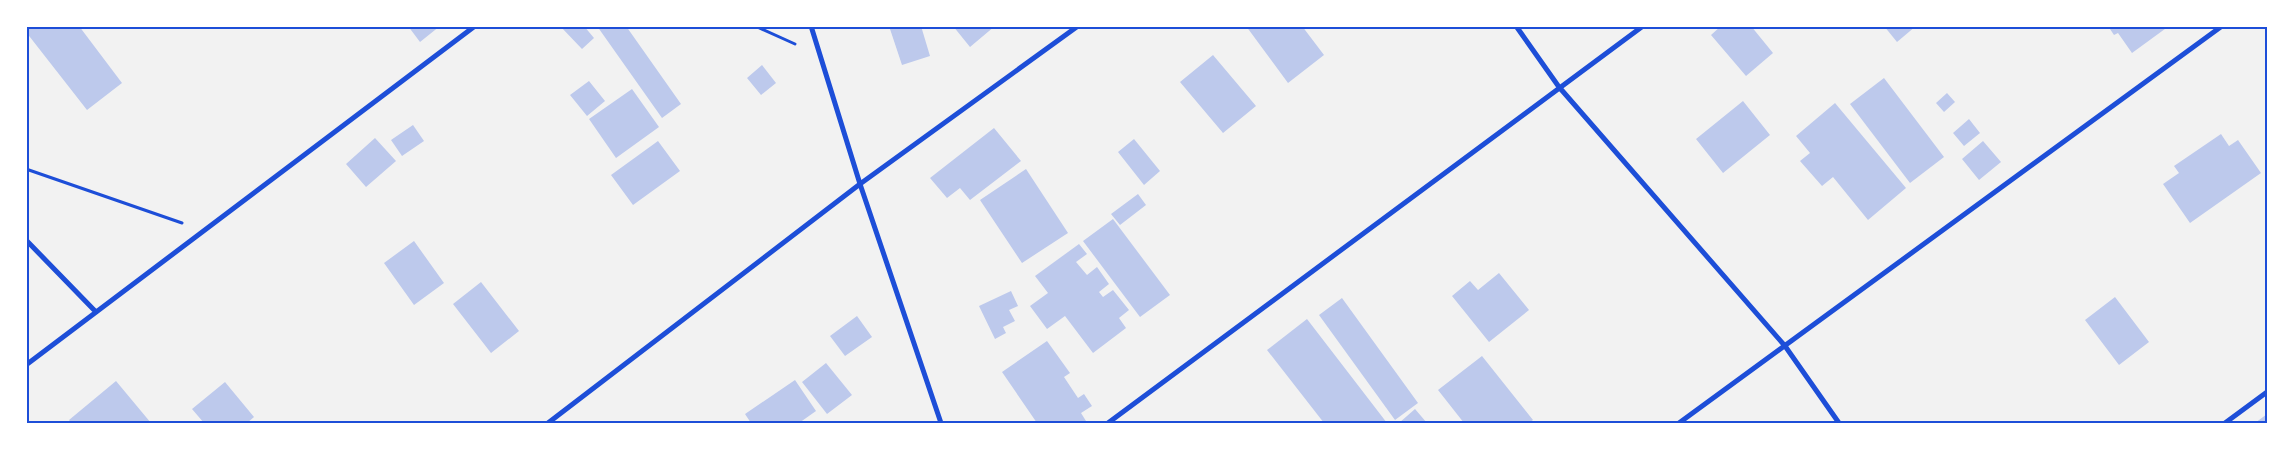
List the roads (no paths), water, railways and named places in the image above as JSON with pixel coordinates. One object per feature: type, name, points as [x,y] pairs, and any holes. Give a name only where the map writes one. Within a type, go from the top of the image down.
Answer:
[{"type":"street","points":[[26,365],[474,26]]},
{"type":"street","points":[[811,26],[860,184],[941,423]]},
{"type":"street","points":[[548,423],[860,184],[1078,26]]},
{"type":"street","points":[[1516,26],[1559,87],[1785,346],[1839,423]]},
{"type":"street","points":[[1108,423],[1643,26]]},
{"type":"street","points":[[1679,423],[2222,26]]},
{"type":"street","points":[[26,240],[96,312]]},
{"type":"street","points":[[2225,423],[2267,392]]}]
